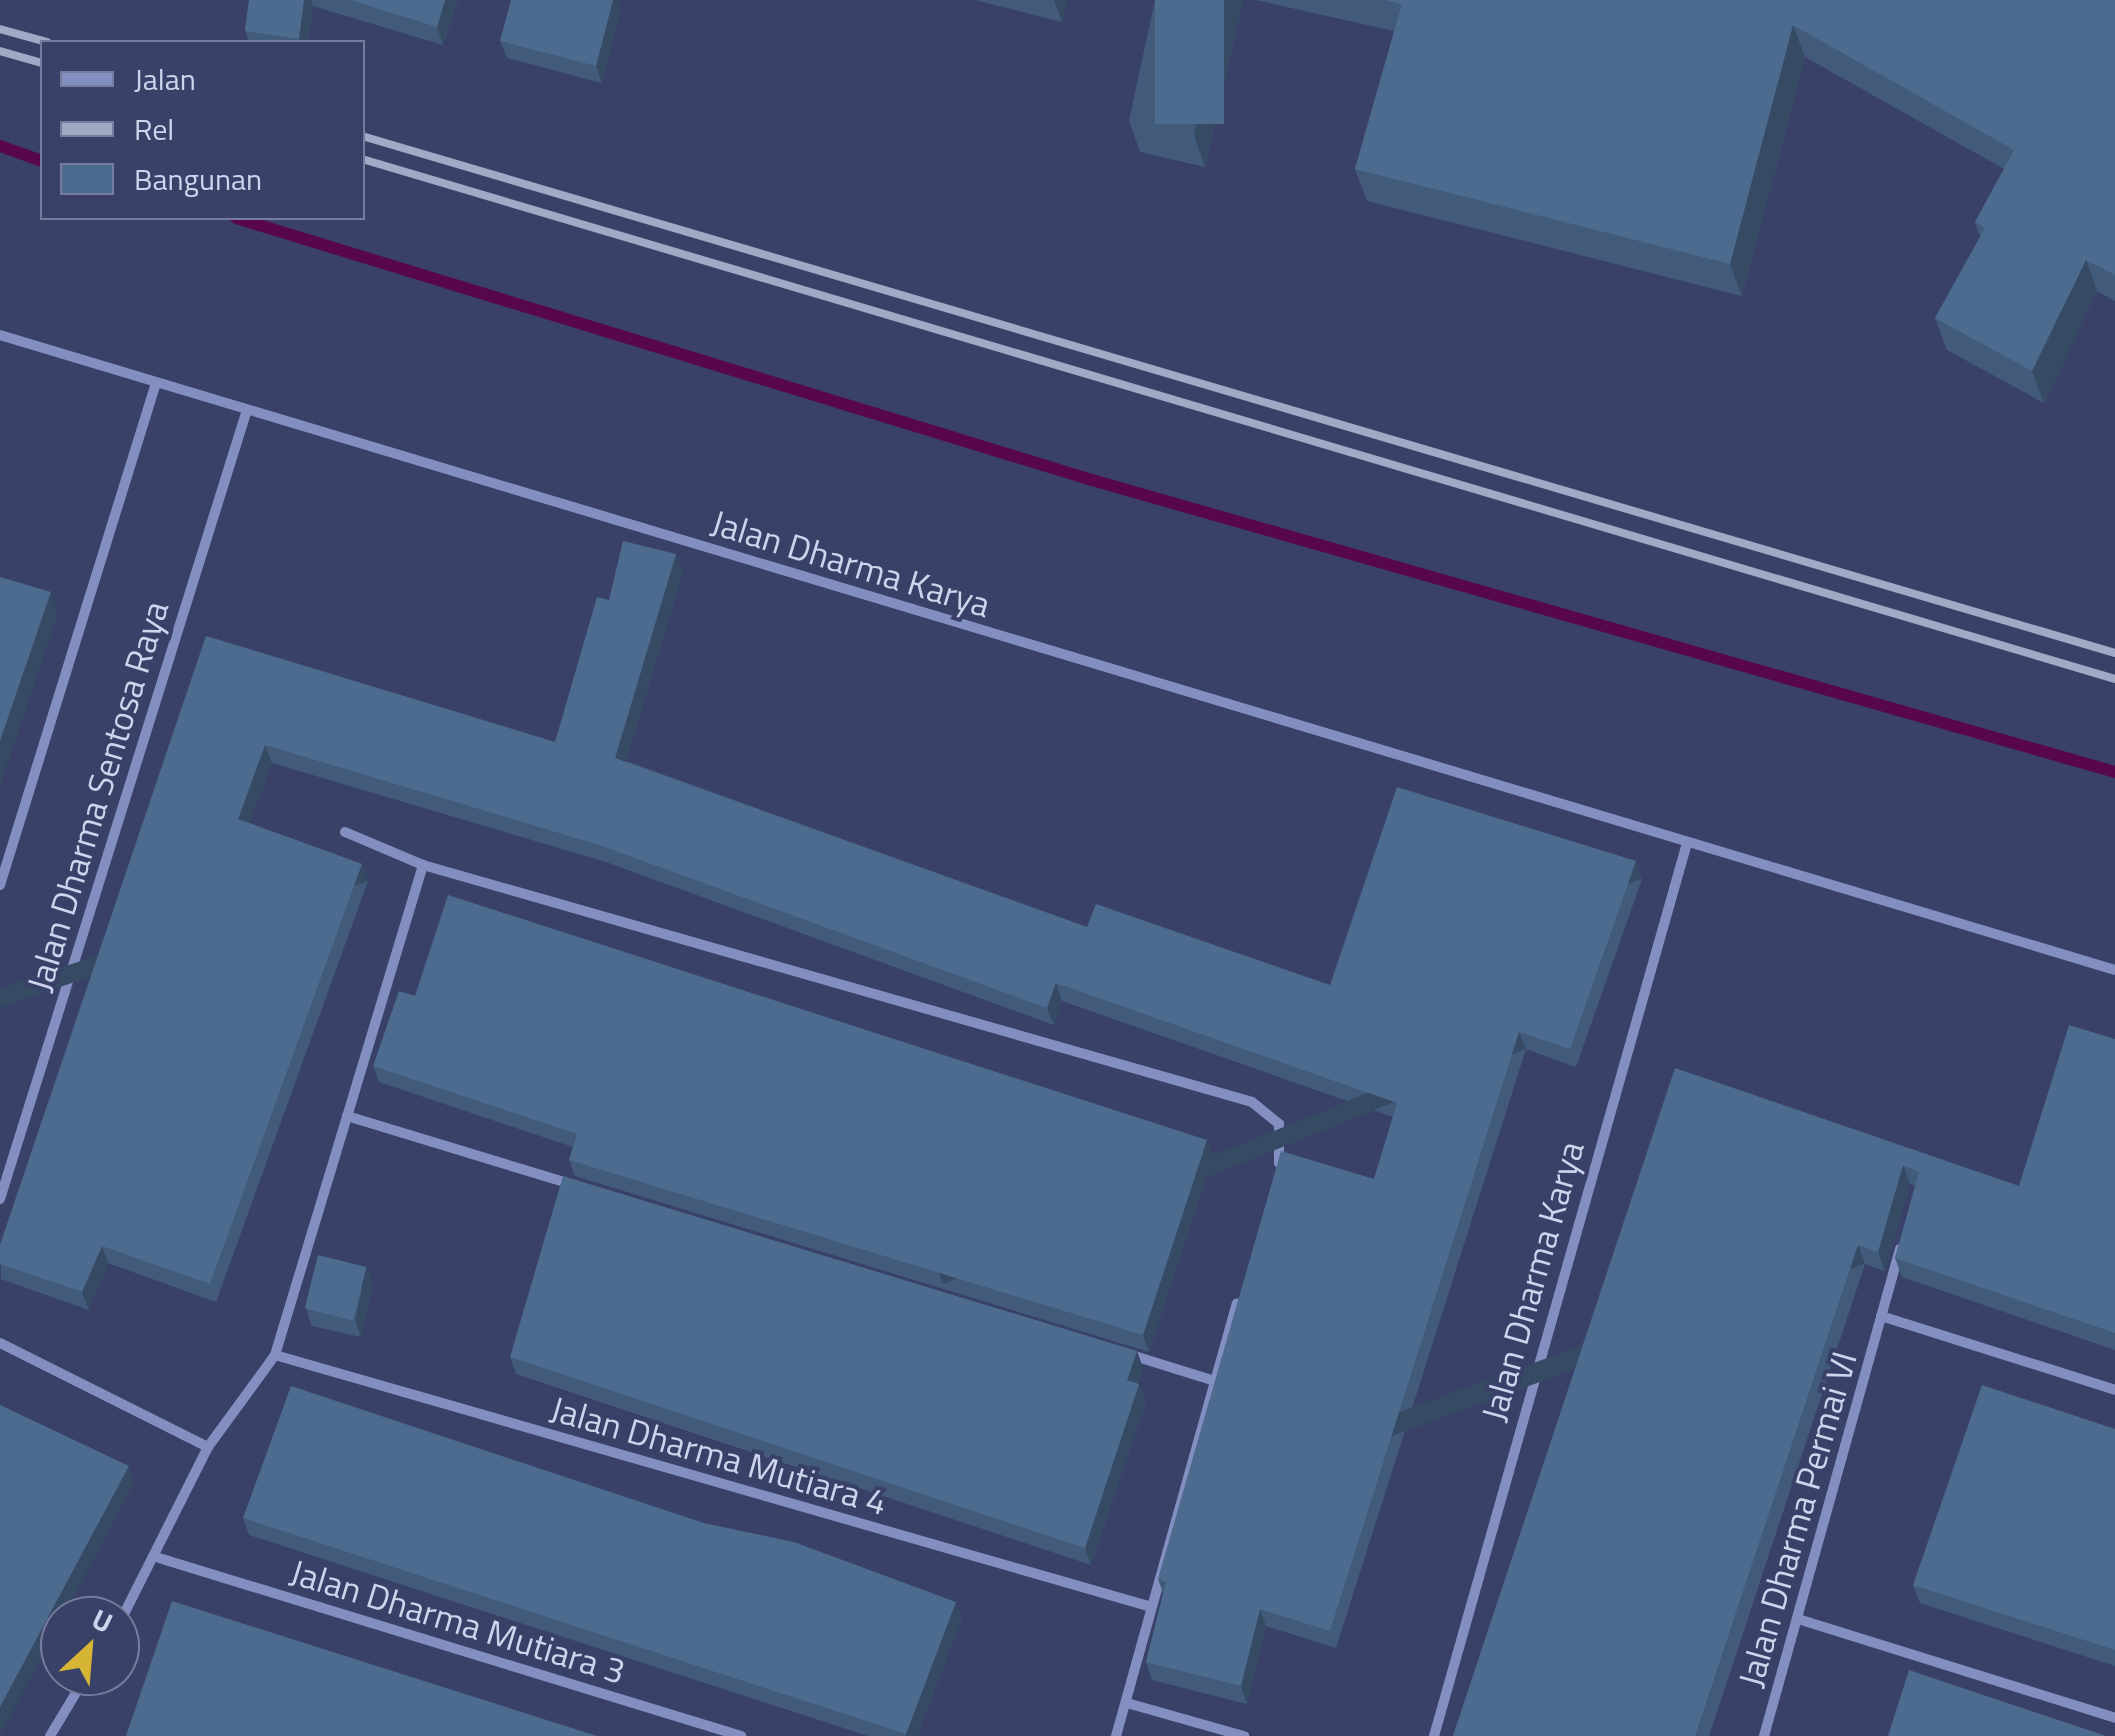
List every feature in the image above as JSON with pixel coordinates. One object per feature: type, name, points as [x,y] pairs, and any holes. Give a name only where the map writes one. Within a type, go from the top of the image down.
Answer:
[{"type":"street","name":"Jalan Dharma Karya","points":[[0,335],[2115,970]]},
{"type":"street","points":[[0,884],[156,383]]},
{"type":"street","name":"Jalan Dharma Sentosa Raya","points":[[0,1199],[246,410]]},
{"type":"street","points":[[345,832],[423,865],[1252,1102],[1279,1124],[1276,1174]]},
{"type":"street","name":"Jalan Dharma Karya","points":[[1434,1736],[1688,842]]},
{"type":"street","points":[[136,1596],[159,1558],[208,1447],[276,1355],[423,865]]},
{"type":"street","points":[[347,1116],[592,1191]]},
{"type":"street","name":"Jalan Dharma Permai VI","points":[[1764,1736],[1907,1226]]},
{"type":"street","points":[[1116,1736],[1148,1606],[1242,1287]]},
{"type":"street","name":"Jalan Dharma Permai VI","points":[[1882,1316],[2115,1390]]},
{"type":"street","points":[[0,1343],[208,1447]]},
{"type":"street","points":[[1120,1352],[1215,1380]]},
{"type":"street","name":"Jalan Dharma Mutiara 4","points":[[276,1355],[1148,1606]]},
{"type":"street","name":"Jalan Dharma Mutiara 3","points":[[159,1558],[741,1736]]},
{"type":"street","points":[[1798,1618],[2115,1718]]},
{"type":"street","points":[[50,1736],[74,1696]]},
{"type":"street","points":[[1127,1703],[1244,1736]]},
{"type":"building","points":[[249,0],[304,0],[299,39],[245,31]]},
{"type":"building","points":[[350,0],[445,0],[437,27]]},
{"type":"building","points":[[511,0],[613,0],[596,66],[500,41]]},
{"type":"building","points":[[1155,0],[1224,0],[1224,124],[1155,124]]},
{"type":"building","points":[[1386,0],[2115,0],[2115,275],[2086,260],[2032,371],[1935,318],[1985,228],[1975,222],[2014,150],[1793,25],[1730,264],[1355,169],[1402,4]]},
{"type":"building","points":[[623,541],[676,554],[615,758],[1087,927],[1096,904],[1330,985],[1397,787],[1636,861],[1570,1049],[1519,1032],[1330,1631],[1260,1609],[1241,1686],[1146,1662],[1166,1582],[1158,1579],[1281,1151],[1374,1179],[1397,1103],[1056,983],[1047,1008],[599,845],[265,745],[238,819],[362,864],[210,1284],[102,1246],[82,1292],[0,1264],[0,1245],[206,636],[555,742],[597,597],[609,600]]},
{"type":"building","points":[[0,577],[51,592],[0,741]]},
{"type":"building","points":[[448,895],[1207,1140],[1143,1335],[569,1160],[577,1134],[373,1066],[399,991],[415,996]]},
{"type":"building","points":[[2069,1025],[2115,1039],[2115,1333],[1895,1258],[1919,1172],[1903,1165],[1878,1252],[1858,1245],[1695,1736],[1453,1736],[1675,1068],[2019,1186]]},
{"type":"building","points":[[563,1176],[1137,1351],[1127,1380],[1139,1384],[1085,1548],[510,1357]]},
{"type":"building","points":[[318,1255],[367,1267],[353,1320],[305,1308]]},
{"type":"building","points":[[1982,1385],[2115,1429],[2115,1650],[1913,1585]]},
{"type":"building","points":[[291,1386],[704,1523],[794,1542],[956,1602],[906,1734],[243,1518]]},
{"type":"building","points":[[0,1405],[129,1466],[59,1596],[40,1596],[40,1632],[0,1707]]},
{"type":"building","points":[[172,1601],[597,1736],[126,1736]]},
{"type":"building","points":[[1909,1670],[2106,1736],[1888,1736]]},
{"type":"waterway","points":[[0,146],[40,160]]},
{"type":"waterway","points":[[243,220],[1092,480],[2115,772]]},
{"type":"railway","points":[[0,29],[40,40]]},
{"type":"railway","points":[[0,51],[40,62]]},
{"type":"railway","points":[[365,137],[2115,653]]},
{"type":"railway","points":[[365,160],[2115,679]]}]
